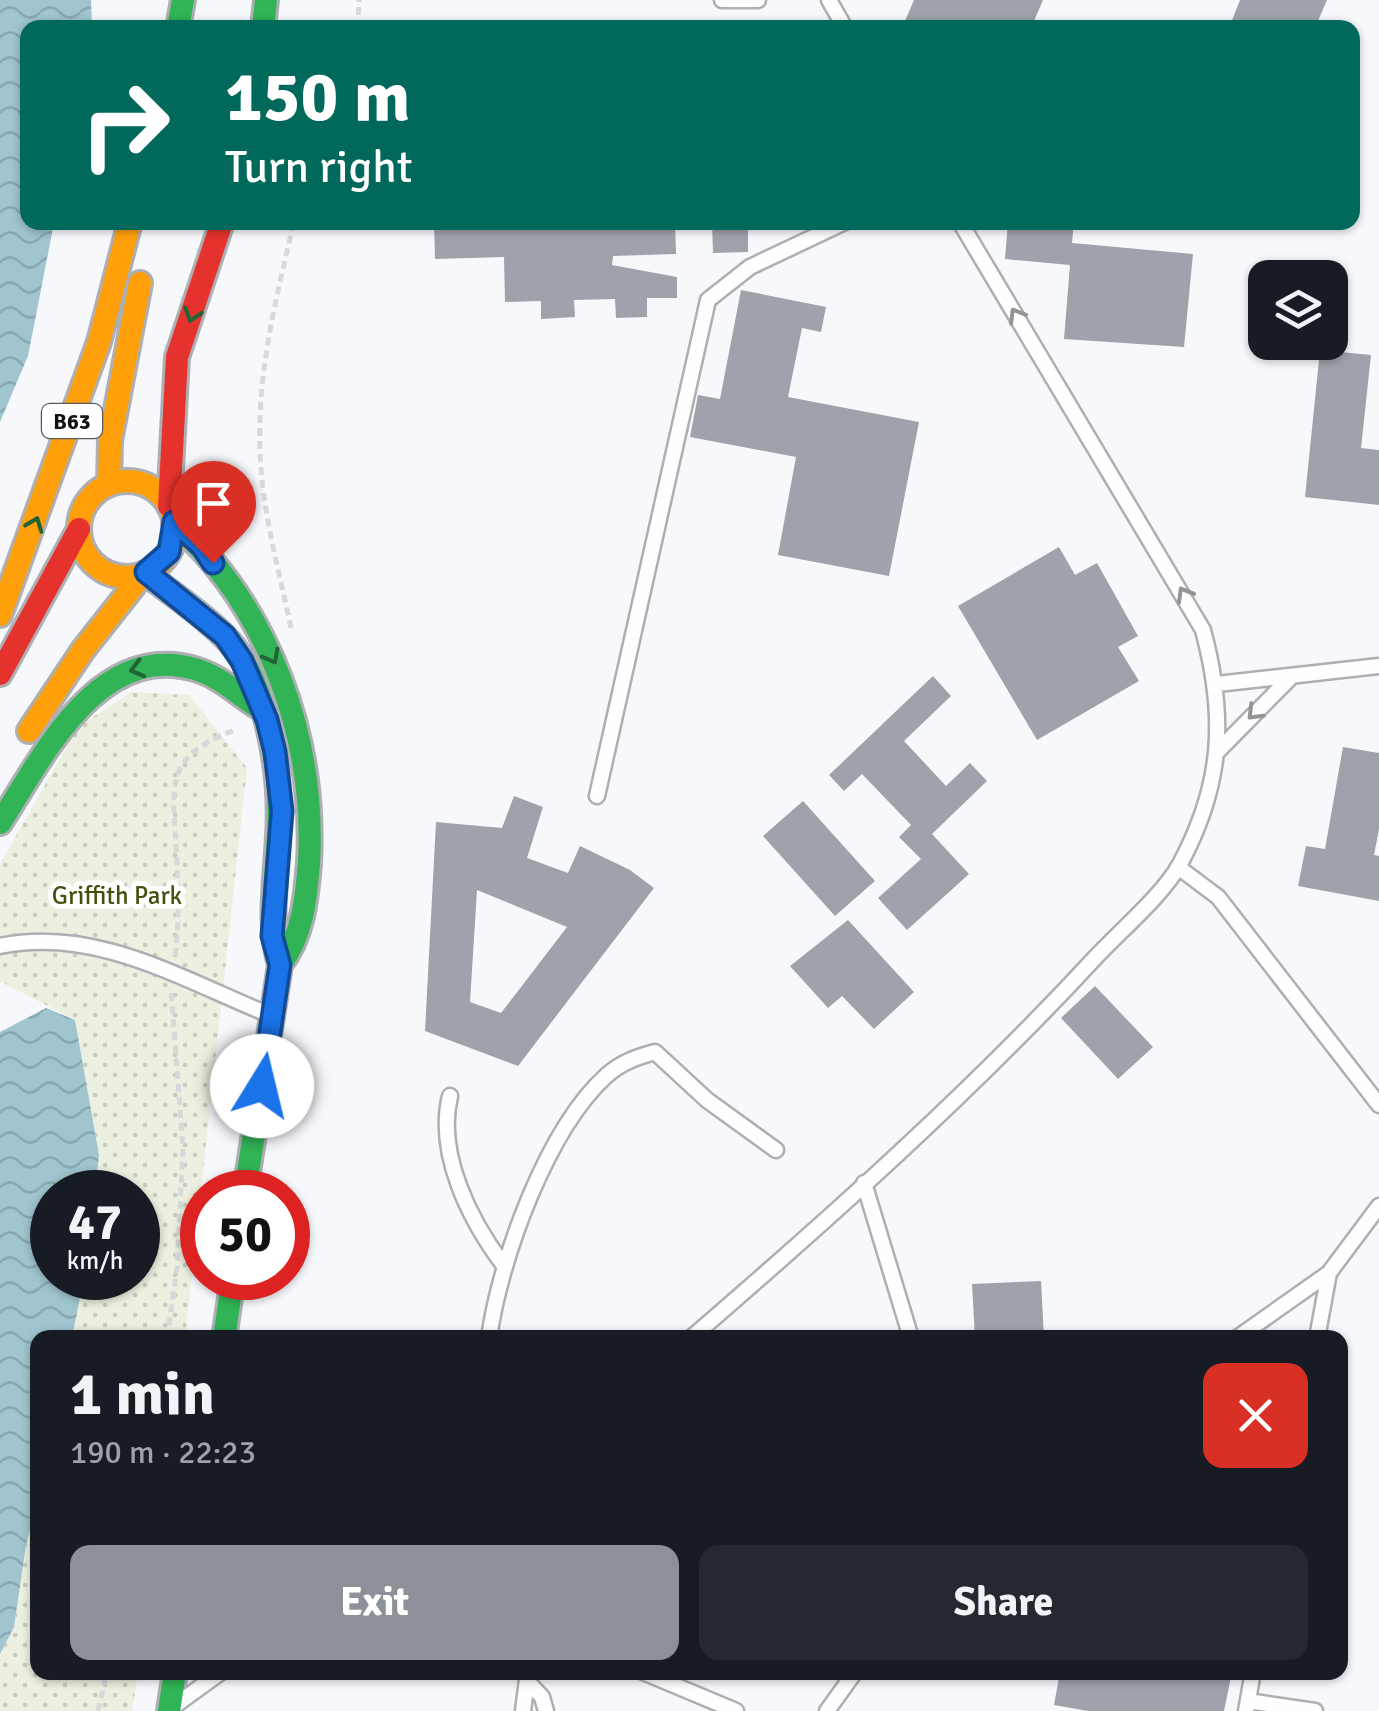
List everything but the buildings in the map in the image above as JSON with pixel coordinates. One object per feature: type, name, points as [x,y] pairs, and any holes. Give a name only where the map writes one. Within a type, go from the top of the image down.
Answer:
[{"type":"main road","name":"B63","points":[[0,615],[87,376],[128,230]]},
{"type":"main road","points":[[109,484],[110,441],[150,230]]},
{"type":"main road","points":[[0,780],[84,650],[144,573],[169,552],[171,406],[178,357],[219,230]]},
{"type":"main road","points":[[0,674],[79,529],[87,502],[109,484],[144,484],[202,546],[273,656],[304,740],[312,792],[306,891],[294,950],[280,965]]},
{"type":"main road","points":[[79,529],[88,558],[100,568],[113,574],[144,573],[225,636],[242,661],[258,707],[267,720],[281,795],[272,936],[280,965],[248,1170]]},
{"type":"main road","points":[[0,823],[80,706],[110,678],[144,665],[173,664],[198,670],[258,707]]},
{"type":"main road","points":[[225,1330],[229,1300]]},
{"type":"main road","points":[[169,1711],[173,1680]]},
{"type":"lane","points":[[722,0],[758,0]]},
{"type":"lane","points":[[597,796],[708,300],[750,267],[828,230]]},
{"type":"lane","points":[[699,1330],[864,1183],[1052,1004],[1178,868],[1208,799],[1218,751],[1217,684],[1202,630],[1189,602],[965,230]]},
{"type":"lane","points":[[1217,684],[1379,666]]},
{"type":"lane","points":[[1218,751],[1292,676]]},
{"type":"lane","points":[[1178,868],[1218,897],[1379,1105]]},
{"type":"lane","points":[[0,946],[50,940],[94,944],[272,1016]]},
{"type":"lane","points":[[490,1330],[505,1267],[566,1128],[607,1075],[628,1059],[655,1052],[706,1100],[776,1150]]},
{"type":"lane","points":[[450,1096],[444,1120],[453,1170],[486,1242],[505,1267]]},
{"type":"lane","points":[[864,1183],[909,1330]]},
{"type":"lane","points":[[1248,1330],[1329,1273],[1379,1206]]},
{"type":"lane","points":[[1318,1330],[1329,1273]]},
{"type":"lane","points":[[169,1711],[211,1680]]},
{"type":"lane","points":[[523,1711],[528,1680]]},
{"type":"lane","points":[[530,1680],[546,1711]]},
{"type":"lane","points":[[657,1680],[736,1711]]},
{"type":"lane","points":[[662,1683],[667,1680]]},
{"type":"lane","points":[[827,1711],[849,1680]]},
{"type":"lane","points":[[1252,1680],[1247,1706],[1315,1711]]},
{"type":"path","points":[[292,230],[270,326],[260,431],[264,501],[292,635]]},
{"type":"path","points":[[168,1330],[177,1268],[183,1147],[181,1087],[172,1029],[172,975],[179,915],[170,812],[175,777],[196,748],[238,729]]},
{"type":"path","points":[[98,1711],[105,1680]]},
{"type":"green space","name":"Griffith Park","points":[[131,692],[189,695],[247,768],[203,1170],[180,1170],[180,1300],[189,1300],[186,1330],[73,1330],[80,1300],[160,1300],[160,1170],[97,1170],[99,1155],[75,1020],[0,981],[0,864],[78,727]]},
{"type":"green space","points":[[30,1530],[30,1680],[137,1680],[132,1711],[0,1711],[0,1654],[14,1627]]},
{"type":"water","points":[[0,0],[91,0],[92,20],[20,20],[20,230],[53,230],[28,356],[0,422]]},
{"type":"water","points":[[46,1008],[75,1020],[99,1155],[97,1170],[30,1170],[30,1300],[80,1300],[73,1330],[30,1330],[30,1530],[14,1627],[0,1654],[0,1032]]},
{"type":"traffic: fast","points":[[179,20],[183,0]]},
{"type":"traffic: fast","points":[[264,20],[266,0]]},
{"type":"traffic: fast","points":[[174,522],[207,556],[260,634],[294,723],[304,769],[309,863],[298,929],[280,965]]},
{"type":"traffic: fast","points":[[145,573],[205,618],[238,654],[261,702],[274,758],[279,812],[274,917],[280,965],[248,1170]]},
{"type":"traffic: fast","points":[[0,823],[78,709],[103,687],[131,671],[163,665],[198,670],[258,707]]},
{"type":"traffic: fast","points":[[225,1330],[230,1300]]},
{"type":"traffic: fast","points":[[169,1711],[174,1680]]},
{"type":"traffic: slow","points":[[0,615],[99,342],[128,230]]},
{"type":"traffic: slow","points":[[109,484],[110,441],[140,283]]},
{"type":"traffic: slow","points":[[127,481],[145,485],[161,495],[171,511],[175,529],[171,547],[161,563],[145,573],[127,577],[109,573],[93,563],[83,547],[79,529],[83,511],[93,495],[109,485],[127,481]]},
{"type":"traffic: slow","points":[[29,731],[83,650],[143,574]]},
{"type":"traffic: jam","points":[[169,506],[177,357],[219,230]]},
{"type":"traffic: jam","points":[[0,674],[79,529]]},
{"type":"route","points":[[213,563],[202,546],[174,522],[169,552],[159,565],[146,572],[225,636],[242,661],[258,707],[267,720],[275,752],[282,811],[272,936],[280,965],[262,1086]]}]
